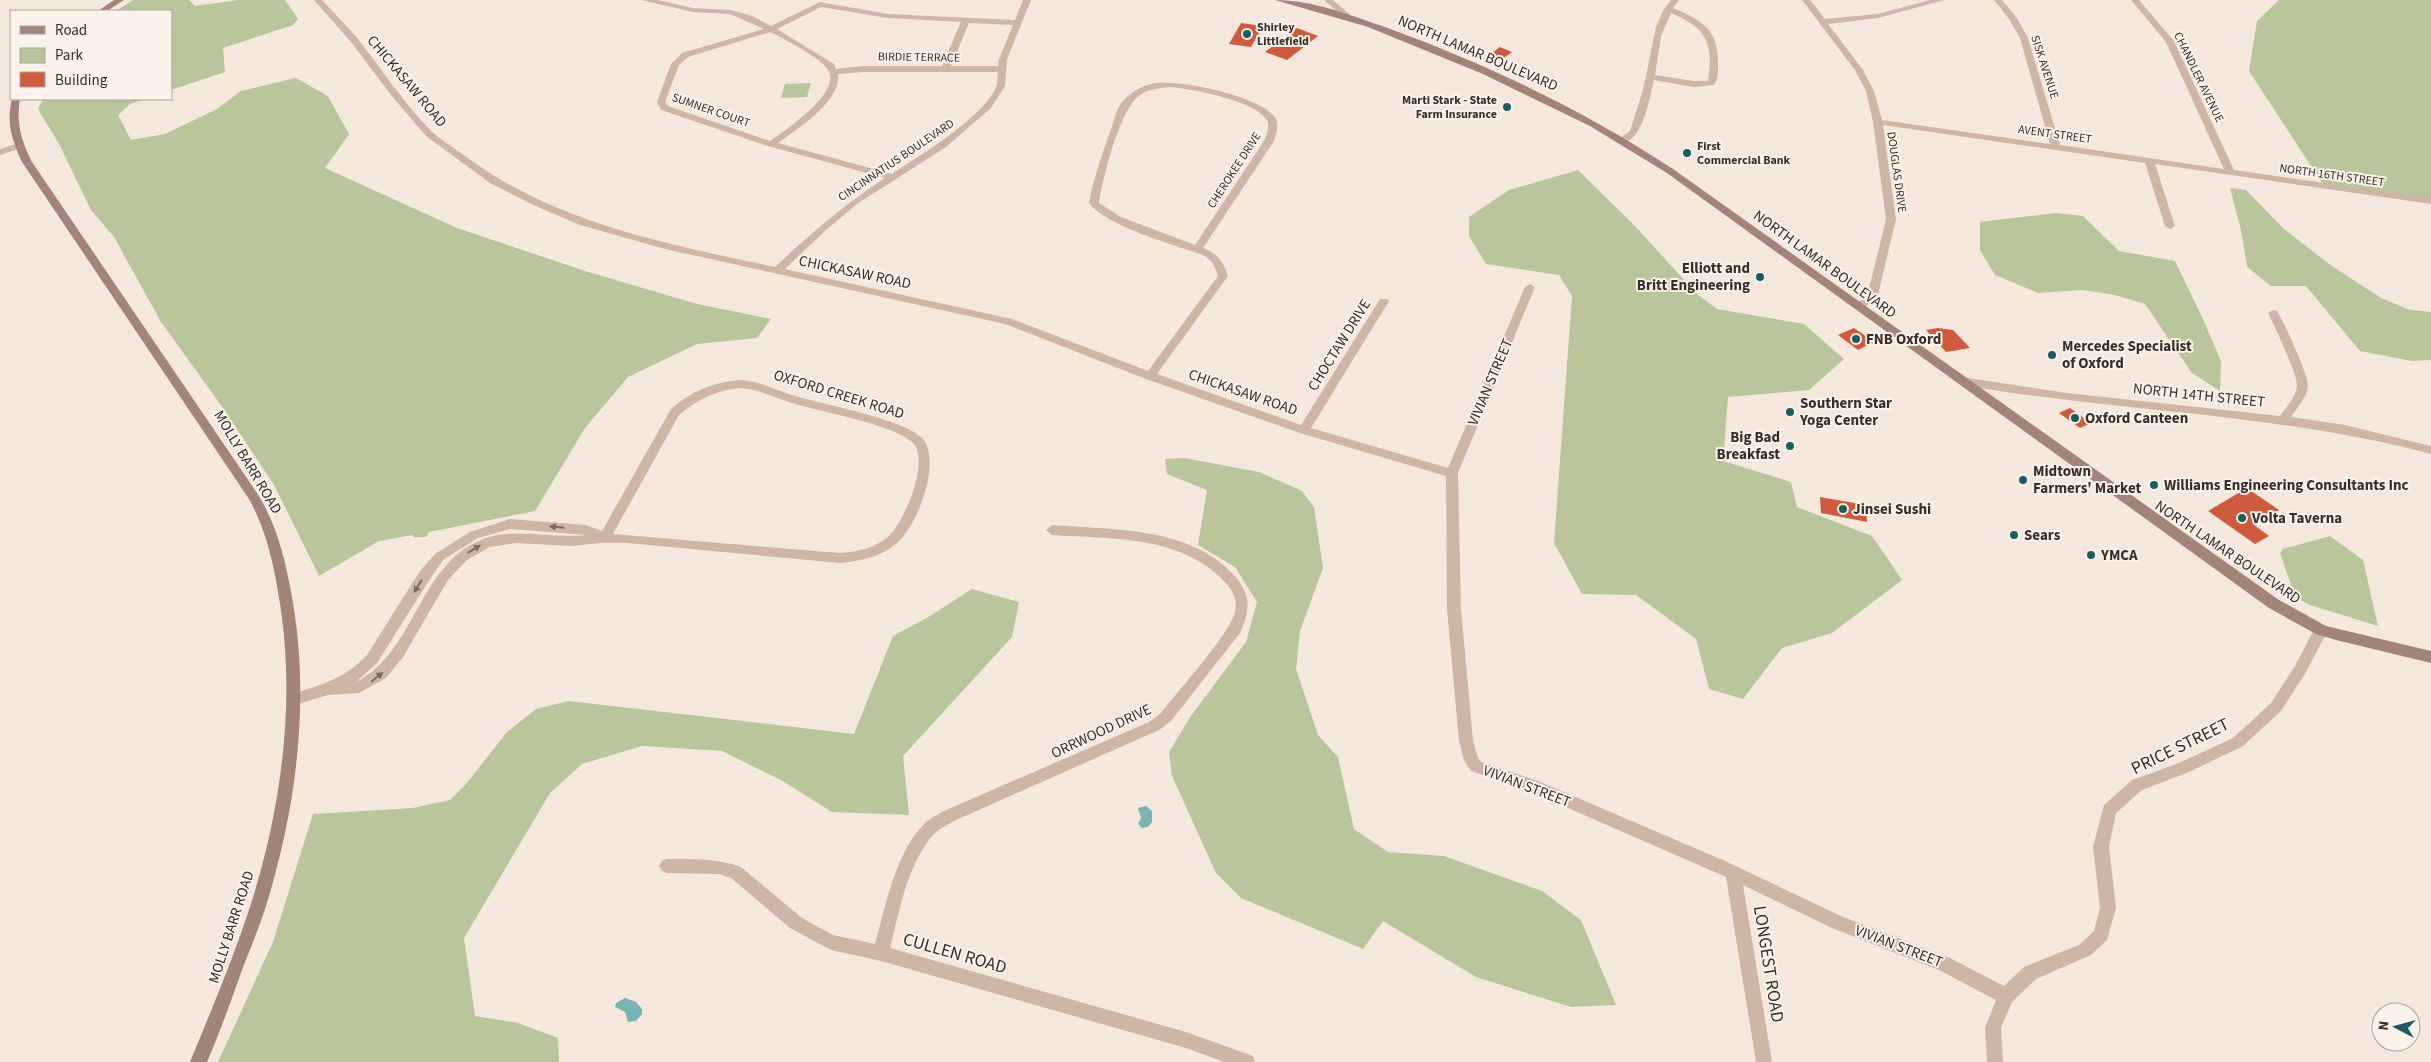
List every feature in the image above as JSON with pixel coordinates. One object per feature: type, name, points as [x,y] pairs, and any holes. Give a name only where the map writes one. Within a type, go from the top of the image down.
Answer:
[{"type":"main road","points":[[104,10],[120,0]]},
{"type":"main road","name":"NORTH LAMAR BOULEVARD","points":[[1279,0],[1351,19],[1436,50],[1550,100],[1623,140],[1670,171],[2274,604],[2321,630],[2363,643],[2431,657]]},
{"type":"main road","name":"MOLLY BARR ROAD","points":[[16,100],[12,117],[14,137],[27,162],[238,472],[266,520],[282,574],[293,650],[295,699],[284,793],[260,900],[209,1039],[198,1062]]},
{"type":"street","name":"CHICKASAW ROAD","points":[[318,0],[354,40],[394,93],[429,134],[493,181],[534,202],[584,223],[665,246],[1008,321],[1082,348],[1150,376],[1304,430],[1452,472]]},
{"type":"street","points":[[645,0],[693,10],[731,12],[789,38],[822,58],[836,72],[833,85],[825,100],[771,144]]},
{"type":"street","name":"CINCINNATIUS BOULEVARD","points":[[777,271],[821,229],[854,202],[955,136],[988,106],[1001,86],[1003,58],[1027,0]]},
{"type":"street","points":[[1623,140],[1634,132],[1650,77],[1661,20],[1675,0]]},
{"type":"street","name":"DOUGLAS DRIVE","points":[[1806,0],[1859,70],[1870,91],[1878,122],[1892,219],[1872,299],[1859,306]]},
{"type":"street","points":[[1822,22],[1878,16],[1940,0]]},
{"type":"street","name":"SISK AVENUE","points":[[1998,0],[2013,18],[2024,38],[2056,147]]},
{"type":"street","name":"CHANDLER AVENUE","points":[[2135,0],[2170,41],[2230,172]]},
{"type":"street","points":[[1335,2],[1351,19]]},
{"type":"street","name":"SUMNER COURT","points":[[894,177],[771,144],[664,108],[661,102],[675,64],[685,55],[771,29],[820,4],[888,16],[966,20]]},
{"type":"street","points":[[1650,77],[1694,84],[1711,83],[1714,80],[1714,45],[1709,33],[1702,24],[1668,8]]},
{"type":"street","points":[[945,70],[966,20],[1017,23]]},
{"type":"street","name":"BIRDIE TERRACE","points":[[836,72],[863,69],[1002,69]]},
{"type":"street","name":"CHEROKEE DRIVE","points":[[1150,376],[1218,285],[1222,276],[1218,262],[1209,254],[1114,218],[1100,210],[1094,203],[1099,175],[1124,104],[1130,95],[1148,86],[1174,84],[1192,87],[1260,108],[1270,115],[1273,122],[1274,130],[1269,141],[1197,249]]},
{"type":"street","name":"AVENT STREET","points":[[1878,122],[2230,172]]},
{"type":"street","points":[[0,152],[19,146]]},
{"type":"street","points":[[2149,161],[2170,226]]},
{"type":"street","name":"NORTH 16TH STREET","points":[[2230,172],[2431,201]]},
{"type":"street","name":"VIVIAN STREET","points":[[1530,287],[1452,472],[1454,609],[1466,740],[1471,760],[1476,767],[1533,786],[1733,872],[1838,922],[1944,964],[2006,996]]},
{"type":"street","name":"CHOCTAW DRIVE","points":[[1304,430],[1384,301]]},
{"type":"street","points":[[2273,313],[2284,332],[2288,349],[2303,385],[2299,397],[2284,419]]},
{"type":"street","name":"NORTH 14TH STREET","points":[[1962,381],[2082,400],[2245,413],[2391,437],[2431,450]]},
{"type":"street","name":"OXFORD CREEK ROAD","points":[[295,699],[331,690],[346,691],[369,683],[388,667],[450,569],[466,554],[483,544],[504,538],[525,537],[568,542],[604,538],[811,556],[846,558],[861,556],[886,544],[908,524],[927,459],[923,446],[914,436],[899,429],[778,396],[758,387],[743,384],[715,387],[684,403],[676,412],[604,538]]},
{"type":"street","name":"OXFORD CREEK ROAD","points":[[331,690],[364,669],[372,660],[425,575],[439,557],[454,546],[492,528],[510,524],[586,530],[604,538]]},
{"type":"street","name":"ORRWOOD DRIVE","points":[[881,953],[907,864],[917,843],[930,828],[949,816],[1154,726],[1166,717],[1235,629],[1242,613],[1242,599],[1237,586],[1221,571],[1178,545],[1052,530]]},
{"type":"street","name":"PRICE STREET","points":[[1995,1062],[1994,1028],[2006,996],[2030,973],[2085,950],[2101,935],[2108,908],[2101,847],[2109,810],[2138,785],[2184,768],[2238,742],[2276,707],[2321,630]]},
{"type":"street","name":"CULLEN ROAD","points":[[667,866],[719,867],[736,872],[796,923],[831,942],[881,953],[1186,1040],[1247,1062]]},
{"type":"street","name":"LONGEST ROAD","points":[[1733,872],[1764,1062]]},
{"type":"green space","points":[[133,0],[189,0],[195,6],[238,0],[285,0],[298,19],[293,25],[223,48],[225,72],[172,90],[172,10],[118,10]]},
{"type":"green space","points":[[2279,0],[2431,0],[2431,201],[2324,186],[2249,71],[2257,21]]},
{"type":"green space","points":[[296,78],[328,96],[349,134],[325,168],[457,228],[585,271],[697,304],[771,319],[757,338],[697,344],[628,377],[585,428],[535,511],[429,532],[426,537],[413,537],[413,535],[379,541],[319,576],[274,485],[223,408],[161,322],[114,237],[91,210],[59,144],[38,109],[42,100],[143,100],[130,104],[118,115],[131,140],[165,134],[217,109],[241,91]]},
{"type":"green space","points":[[811,83],[807,97],[781,98],[785,84]]},
{"type":"green space","points":[[1578,170],[1634,225],[1697,294],[1717,309],[1804,324],[1844,359],[1809,390],[1728,397],[1723,461],[1791,482],[1797,507],[1872,536],[1902,580],[1832,633],[1782,648],[1743,699],[1709,689],[1696,639],[1636,595],[1582,594],[1554,543],[1572,296],[1559,275],[1486,264],[1469,236],[1469,217],[1509,190]]},
{"type":"green space","points":[[2230,188],[2246,190],[2284,229],[2329,264],[2381,298],[2410,310],[2431,312],[2431,360],[2412,361],[2360,351],[2306,286],[2271,286],[2247,267],[2241,230]]},
{"type":"green space","points":[[2056,213],[2083,216],[2119,251],[2175,261],[2221,361],[2220,391],[2192,373],[2145,304],[2115,295],[2083,290],[2038,293],[1995,275],[1980,250],[1980,222]]},
{"type":"green space","points":[[1184,458],[1259,472],[1302,491],[1314,507],[1323,568],[1300,631],[1296,669],[1318,735],[1338,757],[1354,829],[1388,852],[1444,856],[1542,891],[1581,920],[1616,1005],[1571,1007],[1476,977],[1383,921],[1363,949],[1241,898],[1216,873],[1172,776],[1169,752],[1191,716],[1246,642],[1257,602],[1235,567],[1198,545],[1207,490],[1167,474],[1165,459]]},
{"type":"green space","points":[[2330,536],[2363,560],[2378,626],[2310,605],[2295,597],[2280,553],[2283,549]]},
{"type":"green space","points":[[972,589],[1019,602],[1012,637],[903,756],[909,815],[832,812],[781,780],[722,751],[642,746],[582,764],[550,793],[464,938],[475,1016],[518,1023],[558,1038],[559,1062],[218,1062],[273,942],[313,814],[413,808],[450,800],[466,784],[507,732],[536,709],[569,701],[854,734],[893,636],[930,616]]},
{"type":"water","points":[[1146,806],[1152,811],[1152,822],[1148,827],[1142,828],[1138,824],[1141,818],[1138,808]]},
{"type":"water","points":[[625,998],[636,1002],[642,1009],[642,1014],[636,1021],[628,1022],[625,1012],[615,1007],[616,1003]]},
{"type":"building","name":"Shirley Littlefield","points":[[1241,23],[1263,26],[1251,47],[1229,44]]},
{"type":"building","points":[[1297,28],[1318,36],[1287,60],[1265,52]]},
{"type":"building","points":[[1500,47],[1512,52],[1501,60],[1489,55]]},
{"type":"building","name":"FNB Oxford","points":[[1854,328],[1874,342],[1858,350],[1838,335]]},
{"type":"building","points":[[1938,328],[1953,330],[1970,348],[1946,352],[1926,330]]},
{"type":"building","name":"Oxford Canteen","points":[[2070,408],[2091,423],[2080,428],[2059,413]]},
{"type":"building","name":"Volta Taverna","points":[[2247,488],[2279,510],[2254,525],[2269,536],[2255,544],[2208,511]]},
{"type":"building","name":"Jinsei Sushi","points":[[1820,497],[1866,505],[1867,522],[1821,513]]},
{"type":"place","name":"Shirley Littlefield","points":[[1247,34]]},
{"type":"place","name":"Marti Stark - State Farm Insurance","points":[[1507,107]]},
{"type":"place","name":"First Commercial Bank","points":[[1687,153]]},
{"type":"place","name":"Elliott and Britt Engineering","points":[[1760,277]]},
{"type":"place","name":"FNB Oxford","points":[[1856,339]]},
{"type":"place","name":"Mercedes Specialist of Oxford","points":[[2052,355]]},
{"type":"place","name":"Southern Star Yoga Center","points":[[1790,412]]},
{"type":"place","name":"Oxford Canteen","points":[[2075,418]]},
{"type":"place","name":"Big Bad Breakfast","points":[[1790,446]]},
{"type":"place","name":"Midtown Farmers' Market","points":[[2023,480]]},
{"type":"place","name":"Williams Engineering Consultants Inc","points":[[2154,485]]},
{"type":"place","name":"Jinsei Sushi","points":[[1843,509]]},
{"type":"place","name":"Volta Taverna","points":[[2242,518]]},
{"type":"place","name":"Sears","points":[[2014,535]]},
{"type":"place","name":"YMCA","points":[[2091,555]]}]
